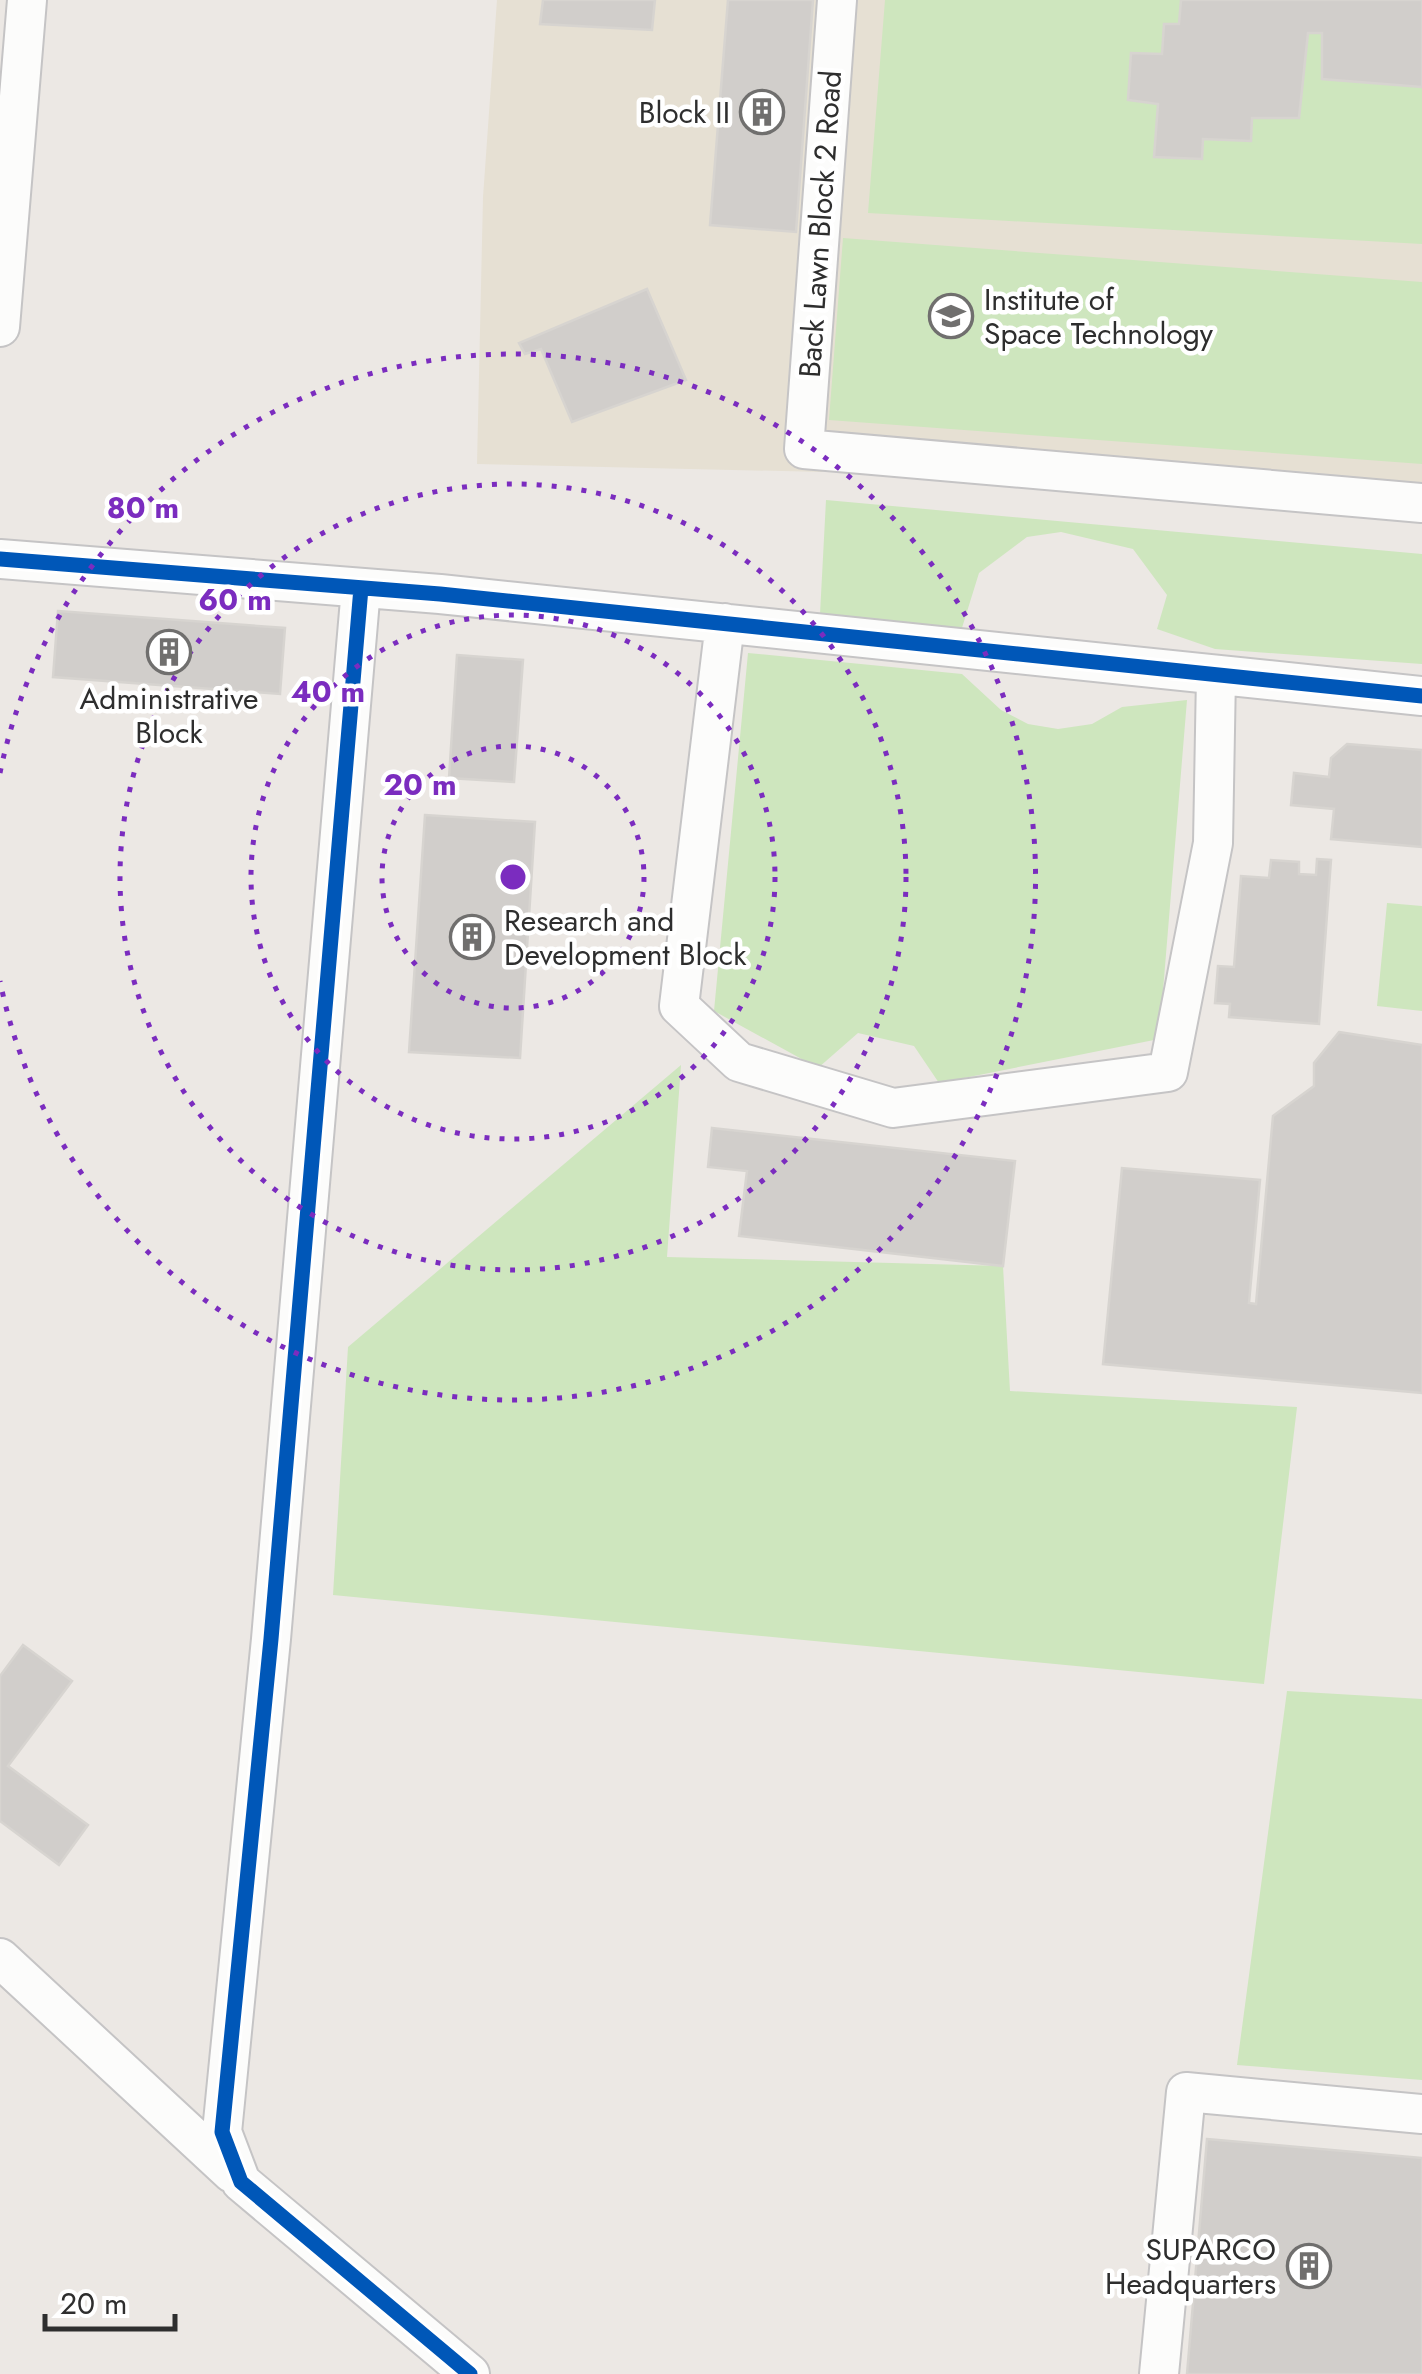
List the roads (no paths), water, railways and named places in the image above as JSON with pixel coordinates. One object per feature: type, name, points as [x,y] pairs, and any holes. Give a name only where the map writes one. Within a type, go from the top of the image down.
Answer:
[{"type":"street","points":[[0,327],[27,0]]},
{"type":"street","name":"Back Lawn Block 2 Road","points":[[837,0],[804,448],[1422,503]]},
{"type":"street","points":[[0,559],[440,594],[1422,696]]},
{"type":"street","points":[[242,2182],[222,2132],[271,1639],[360,588]]},
{"type":"street","points":[[725,624],[679,1006],[739,1062],[893,1108],[1168,1072],[1214,843],[1216,675]]},
{"type":"street","points":[[0,1958],[242,2182],[470,2374]]},
{"type":"street","points":[[1159,2374],[1186,2092],[1422,2114]]},
{"type":"place","name":"Block II","points":[[762,112]]},
{"type":"place","name":"Institute of Space Technology","points":[[951,316]]},
{"type":"place","name":"Administrative Block","points":[[169,652]]},
{"type":"place","name":"Research and Development Block","points":[[472,937]]},
{"type":"place","name":"SUPARCO Headquarters","points":[[1309,2266]]}]
